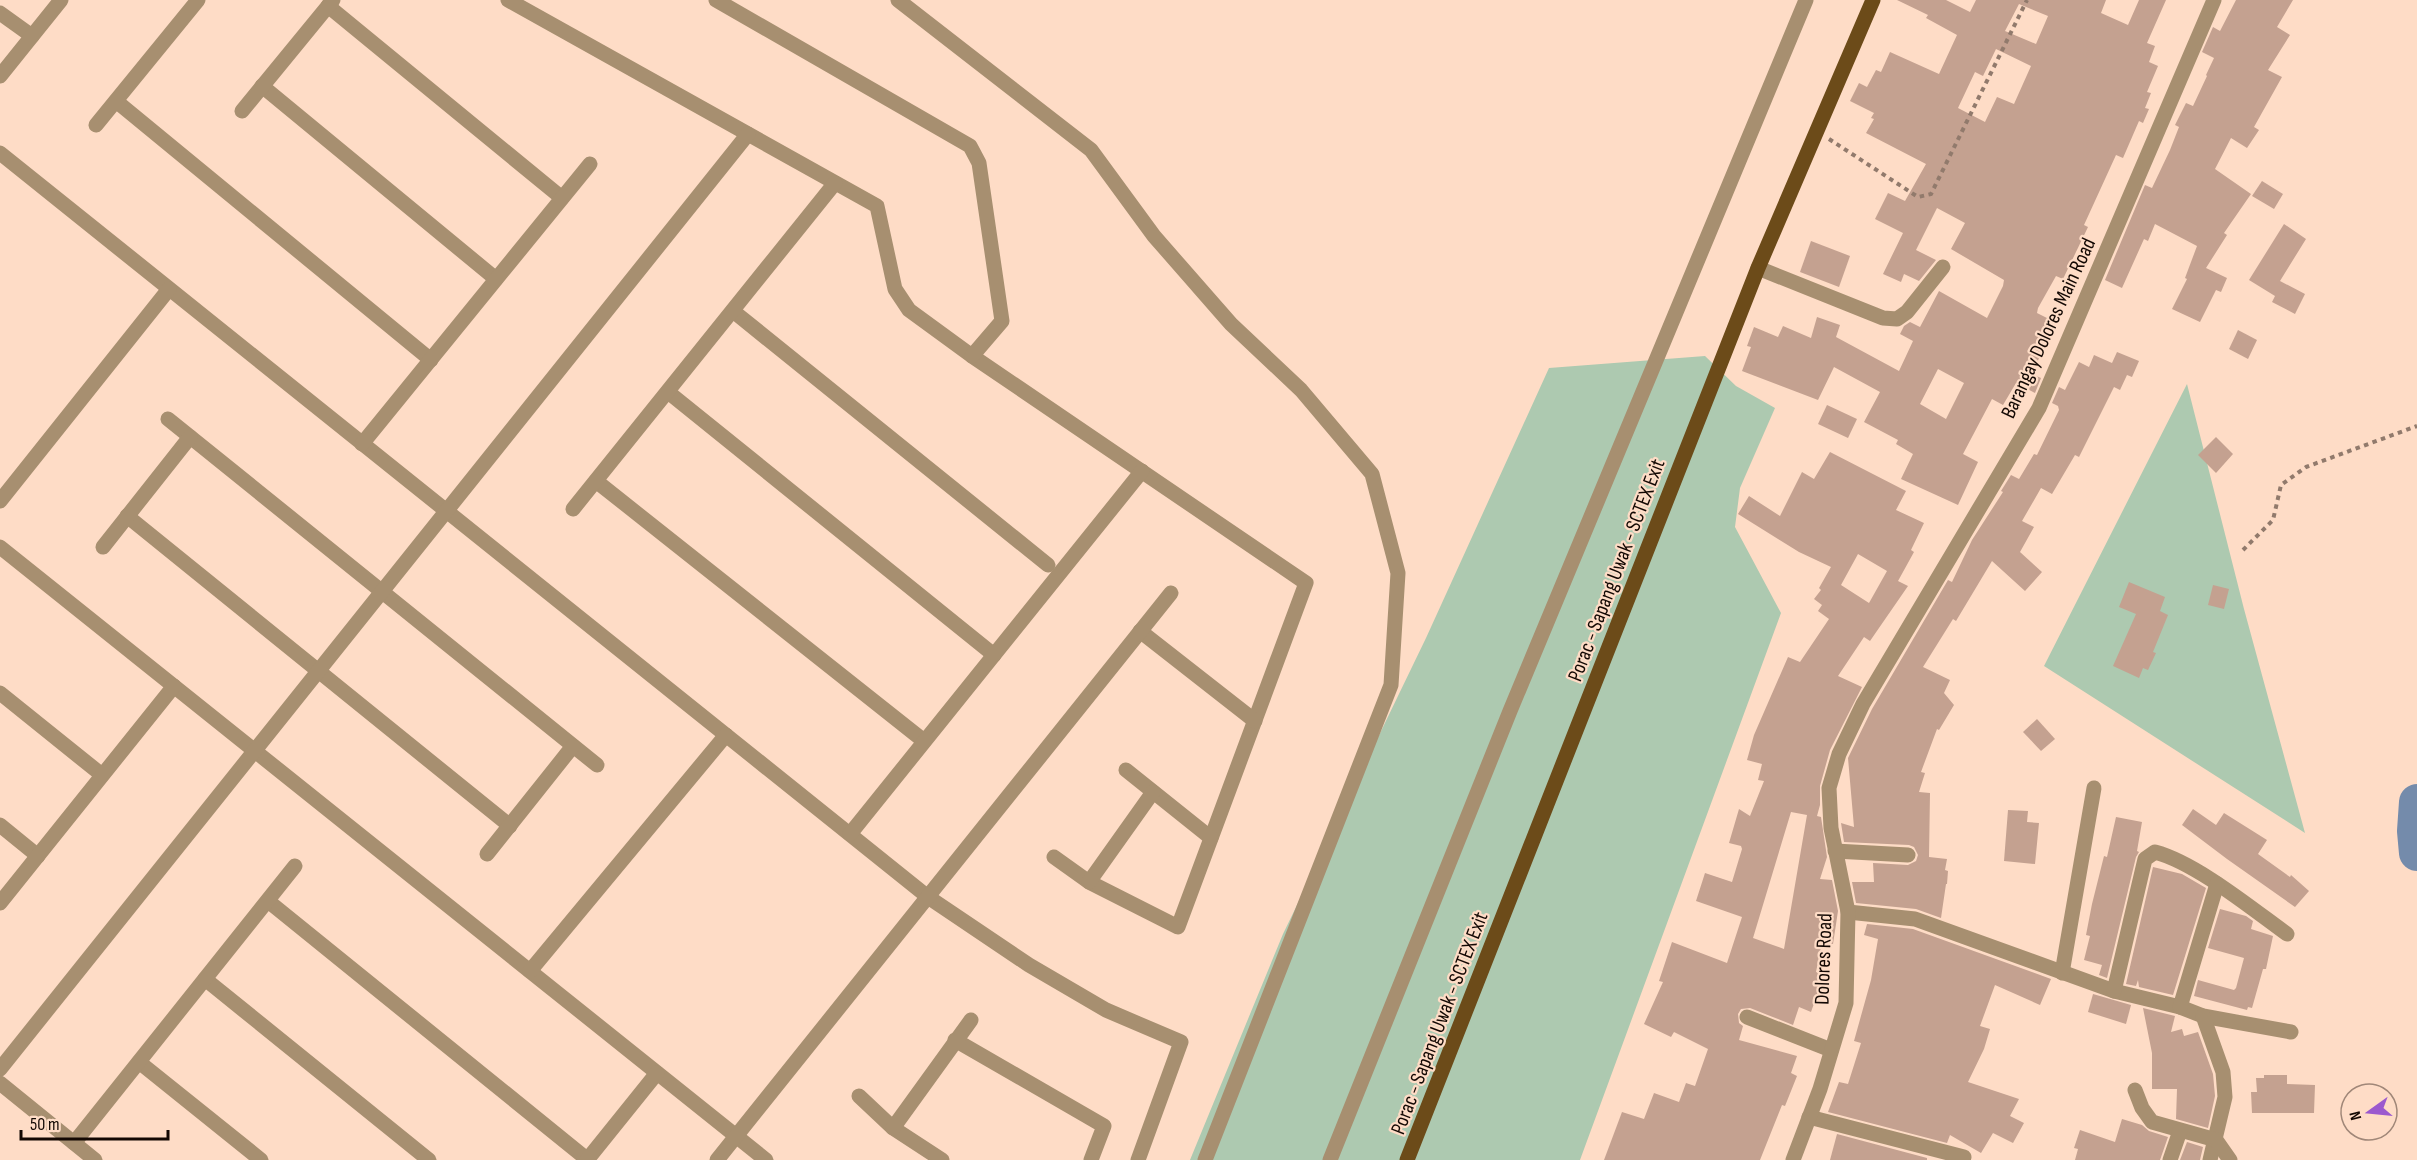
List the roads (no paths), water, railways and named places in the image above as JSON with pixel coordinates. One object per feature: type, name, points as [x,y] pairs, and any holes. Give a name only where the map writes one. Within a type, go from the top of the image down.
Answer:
[{"type":"main road","name":"Porac - Sapang Uwak - SCTEX Exit","points":[[1407,1160],[1758,268],[1873,0]]},
{"type":"street","points":[[0,76],[61,0]]},
{"type":"street","points":[[96,125],[198,0]]},
{"type":"street","points":[[508,0],[877,206],[895,289],[909,310],[972,356],[1306,583],[1178,927],[1089,882],[1054,857]]},
{"type":"street","points":[[716,0],[970,146],[979,163],[1002,321],[972,356]]},
{"type":"street","points":[[898,0],[1091,150],[1154,236],[1231,324],[1301,390],[1372,474],[1398,573],[1390,685],[1205,1160]]},
{"type":"street","points":[[1330,1160],[1510,711],[1806,0]]},
{"type":"street","name":"Barangay Dolores Main Road","points":[[1839,754],[1863,704],[2039,408],[2214,0]]},
{"type":"street","points":[[242,111],[330,3],[562,198]]},
{"type":"street","points":[[0,13],[32,36]]},
{"type":"street","points":[[262,86],[496,279]]},
{"type":"street","points":[[116,100],[431,360]]},
{"type":"street","points":[[0,1068],[748,134]]},
{"type":"street","points":[[0,153],[928,897],[1029,965],[1106,1010],[1181,1042],[1138,1160]]},
{"type":"street","points":[[362,444],[590,164]]},
{"type":"street","points":[[573,509],[835,183]]},
{"type":"street","points":[[1758,268],[1883,318],[1897,319],[1907,312],[1942,267]]},
{"type":"street","points":[[0,501],[169,289]]},
{"type":"street","points":[[733,311],[1048,565]]},
{"type":"street","points":[[668,392],[994,655]]},
{"type":"street","points":[[168,419],[597,765]]},
{"type":"street","points":[[102,547],[190,436]]},
{"type":"street","points":[[850,834],[1142,471]]},
{"type":"street","points":[[596,481],[924,741]]},
{"type":"street","points":[[127,516],[510,826]]},
{"type":"street","points":[[0,547],[766,1160]]},
{"type":"street","points":[[717,1160],[1171,593]]},
{"type":"street","points":[[1140,631],[1255,721]]},
{"type":"street","points":[[0,903],[174,686]]},
{"type":"street","points":[[0,693],[102,776]]},
{"type":"street","points":[[530,971],[726,735]]},
{"type":"street","points":[[487,854],[573,746]]},
{"type":"street","name":"Dolores Road","points":[[1793,1160],[1846,1003],[1848,912],[1831,828],[1829,788],[1839,754]]},
{"type":"street","points":[[1126,771],[1211,838]]},
{"type":"street","points":[[2062,973],[2094,788]]},
{"type":"street","points":[[1089,882],[1152,792]]},
{"type":"street","points":[[0,825],[38,856]]},
{"type":"street","points":[[1835,851],[1908,855]]},
{"type":"street","points":[[2114,991],[2145,859],[2156,852],[2168,855],[2217,884],[2287,934]]},
{"type":"street","points":[[74,1143],[295,866]]},
{"type":"street","points":[[2180,1007],[2217,884]]},
{"type":"street","points":[[268,900],[588,1160],[657,1073]]},
{"type":"street","points":[[1848,912],[1915,919],[2114,991],[2180,1007],[2203,1016],[2291,1032]]},
{"type":"street","points":[[205,979],[429,1160]]},
{"type":"street","points":[[2203,1016],[2223,1072],[2225,1096],[2210,1160]]},
{"type":"street","points":[[1747,1017],[1831,1050]]},
{"type":"street","points":[[893,1128],[971,1020]]},
{"type":"street","points":[[956,1040],[1104,1126],[1091,1160]]},
{"type":"street","points":[[139,1062],[261,1160]]},
{"type":"street","points":[[0,1083],[95,1160]]},
{"type":"street","points":[[2135,1090],[2142,1108],[2152,1122],[2216,1140],[2230,1160]]},
{"type":"street","points":[[859,1096],[893,1128],[942,1160]]},
{"type":"street","points":[[1809,1117],[1964,1157]]},
{"type":"street","points":[[2170,1160],[2180,1131]]},
{"type":"waterway","points":[[2417,802],[2415,831],[2417,853]]}]
